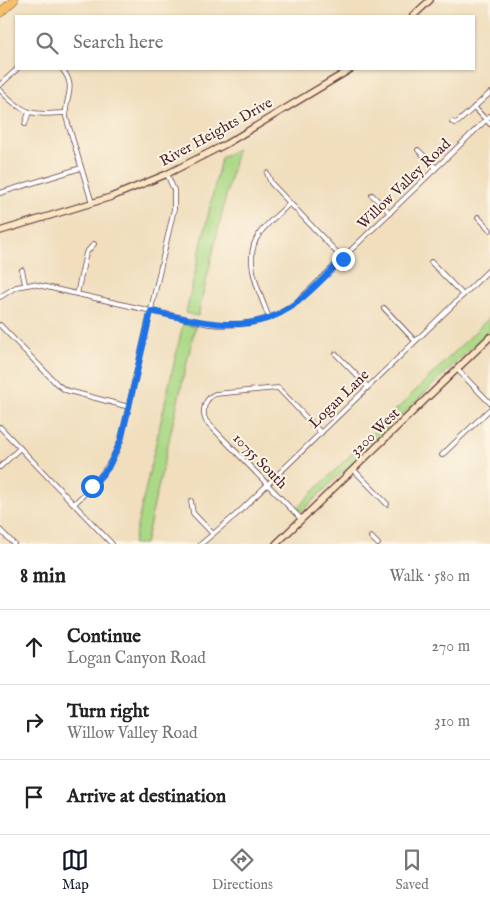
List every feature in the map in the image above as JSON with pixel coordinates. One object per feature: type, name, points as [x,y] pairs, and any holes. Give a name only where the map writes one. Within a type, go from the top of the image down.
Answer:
[{"type":"highway","points":[[0,9],[8,0]]},
{"type":"highway","points":[[0,13],[14,0]]},
{"type":"street","points":[[414,15],[430,0]]},
{"type":"street","points":[[0,85],[16,70]]},
{"type":"street","points":[[63,70],[67,76],[70,89],[65,113],[92,203]]},
{"type":"street","name":"River Heights Drive","points":[[0,231],[92,203],[168,174],[226,144],[349,70]]},
{"type":"street","points":[[0,90],[17,106],[29,112],[40,114],[65,113]]},
{"type":"street","points":[[452,122],[458,122],[490,92]]},
{"type":"street","points":[[474,108],[490,124]]},
{"type":"street","points":[[25,124],[29,112]]},
{"type":"street","name":"Willow Valley Road","points":[[25,284],[214,324],[253,322],[270,318],[284,312],[298,302],[490,116]]},
{"type":"street","points":[[418,150],[436,168]]},
{"type":"street","points":[[0,193],[81,168]]},
{"type":"street","points":[[267,173],[271,183],[343,259]]},
{"type":"street","points":[[74,504],[98,480],[112,460],[121,440],[175,205],[174,190],[168,174]]},
{"type":"street","points":[[372,195],[390,213]]},
{"type":"street","points":[[270,318],[253,271],[252,249],[259,233],[290,203]]},
{"type":"street","points":[[478,218],[490,230]]},
{"type":"street","points":[[76,294],[86,253],[94,244]]},
{"type":"street","points":[[432,262],[463,295]]},
{"type":"street","name":"Logan Lane","points":[[201,544],[268,484],[490,269]]},
{"type":"street","points":[[0,297],[12,288],[25,284],[22,270]]},
{"type":"street","points":[[384,308],[415,341]]},
{"type":"street","points":[[0,325],[65,390],[129,407]]},
{"type":"street","name":"3200 West","points":[[276,544],[490,337]]},
{"type":"street","points":[[336,354],[368,387]]},
{"type":"street","points":[[457,369],[490,403]]},
{"type":"street","name":"10755 South","points":[[302,520],[204,417],[207,400],[213,394],[278,388],[321,433]]},
{"type":"street","points":[[442,455],[490,409]]},
{"type":"street","points":[[0,427],[112,544]]},
{"type":"street","points":[[0,467],[20,448]]},
{"type":"street","points":[[354,470],[387,504]]},
{"type":"street","points":[[190,501],[193,513],[213,534]]},
{"type":"street","points":[[0,530],[14,544]]},
{"type":"street","points":[[371,536],[378,544]]},
{"type":"green space","points":[[237,149],[198,316],[186,313],[221,158]]},
{"type":"green space","points":[[490,317],[490,330],[303,510],[296,509]]},
{"type":"green space","points":[[183,324],[195,327],[145,544],[133,544]]},
{"type":"route","points":[[92,486],[108,468],[121,440],[151,311],[214,324],[253,322],[270,318],[298,302],[343,259]]}]
